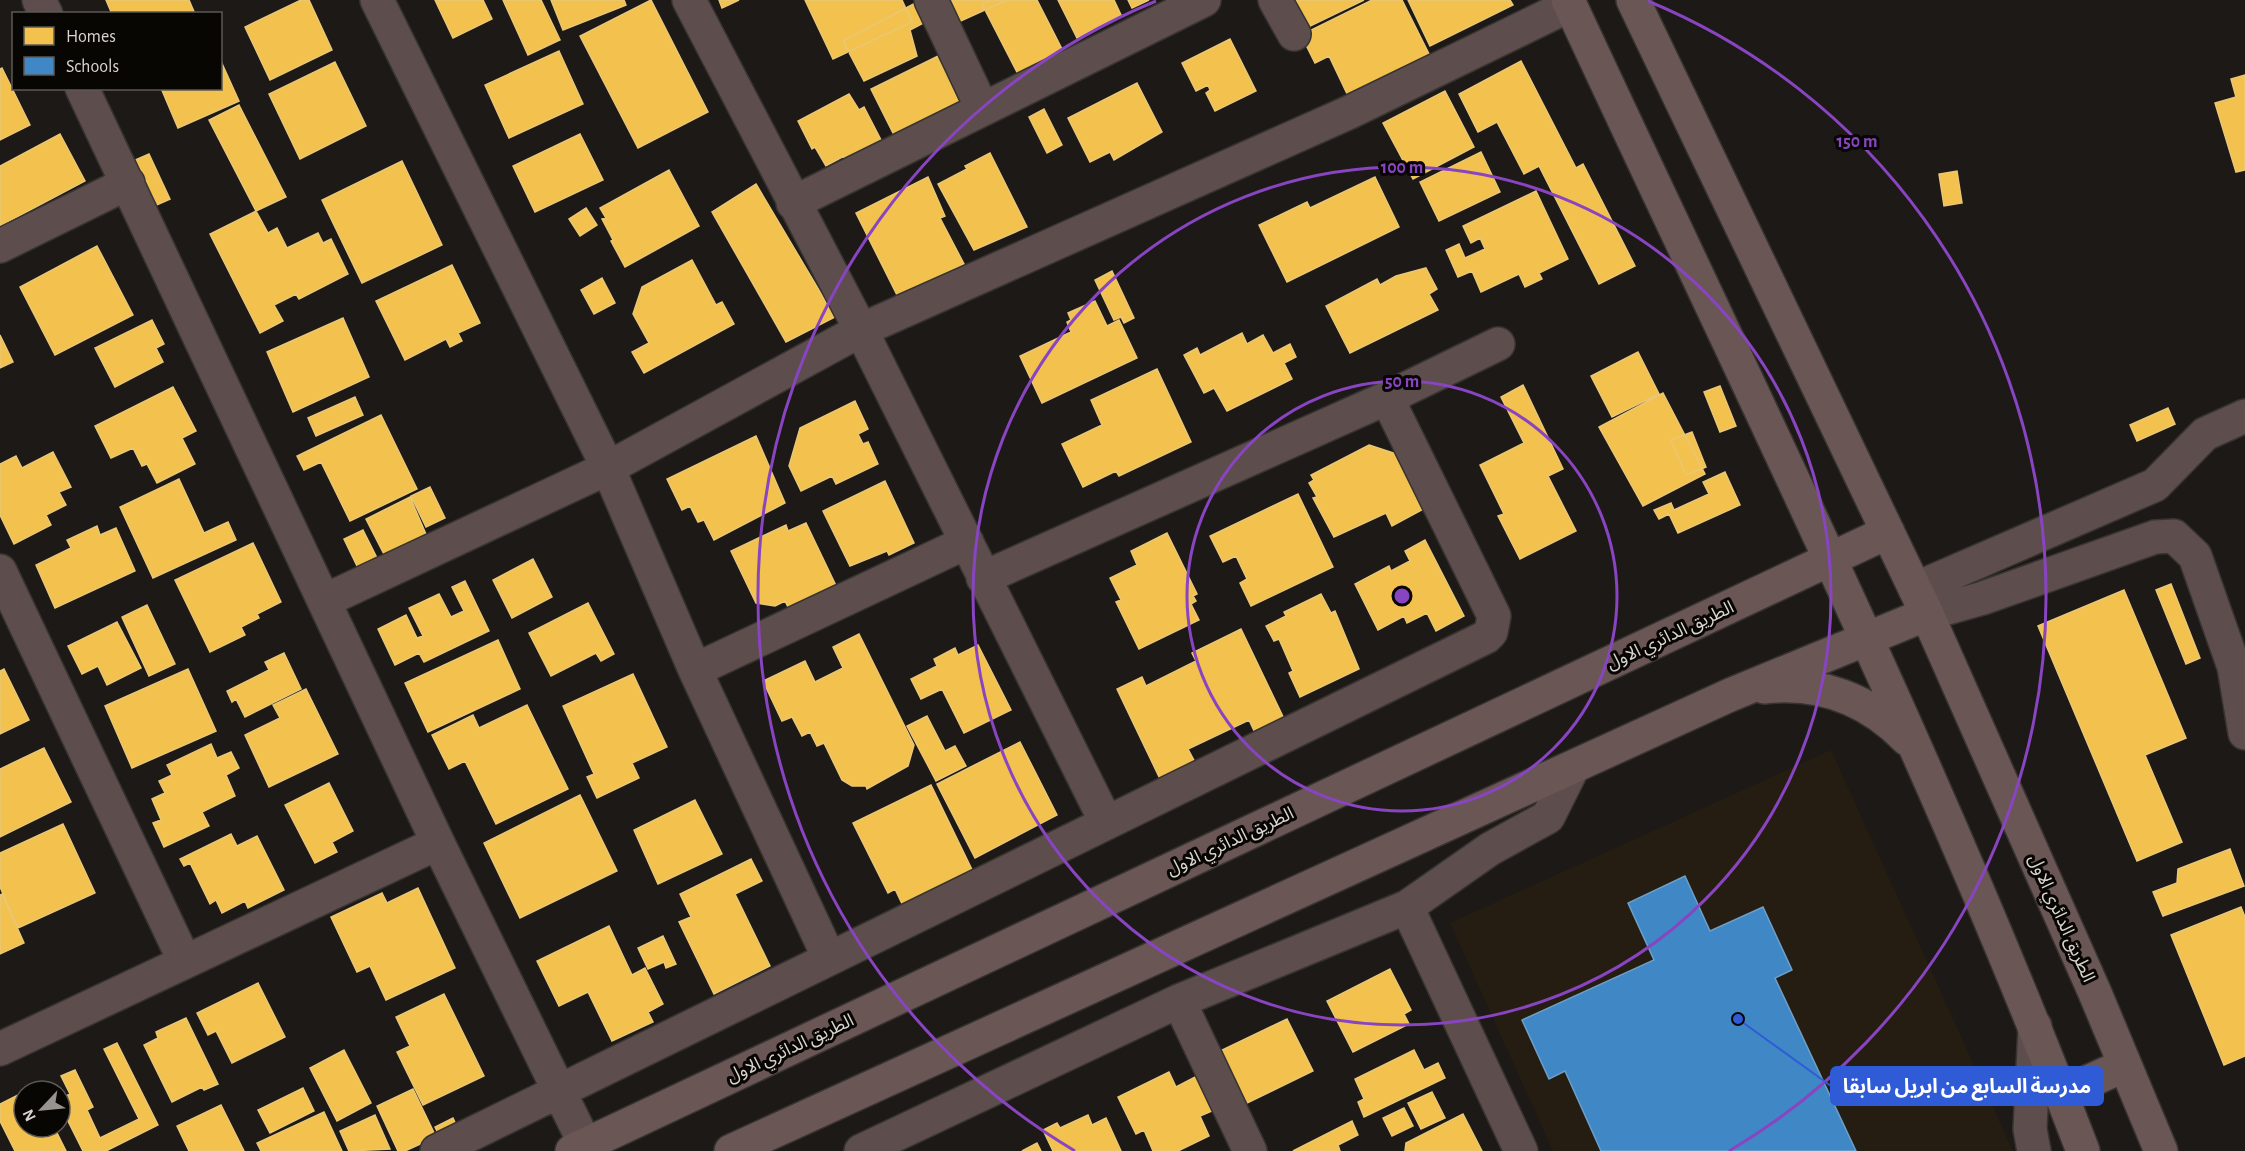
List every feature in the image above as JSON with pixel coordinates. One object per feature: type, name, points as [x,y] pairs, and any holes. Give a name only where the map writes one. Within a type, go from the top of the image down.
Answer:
[{"type":"main road","name":"الطريق الدائري الاول","points":[[1633,0],[1921,601],[2161,1151]]},
{"type":"main road","points":[[1569,3],[1866,637],[2035,1026],[2083,1151]]},
{"type":"main road","name":"الطريق الدائري الاول","points":[[579,1148],[1888,532]]},
{"type":"main road","points":[[731,1151],[1730,695],[1866,637],[1921,601]]},
{"type":"main road","points":[[1730,695],[1755,688],[1781,685],[1833,692],[1877,713],[1913,745]]},
{"type":"main road","points":[[2061,1094],[2125,1065]]},
{"type":"street","points":[[377,0],[608,468],[695,670],[830,958]]},
{"type":"street","points":[[689,0],[861,330],[967,542],[982,578],[1106,822]]},
{"type":"street","points":[[931,0],[982,108]]},
{"type":"street","points":[[793,203],[1203,0]]},
{"type":"street","points":[[1275,0],[1294,34]]},
{"type":"street","points":[[324,600],[608,468],[861,330],[1350,112],[1569,3]]},
{"type":"street","points":[[83,90],[438,843],[559,1090],[579,1148]]},
{"type":"street","points":[[0,246],[128,183]]},
{"type":"street","points":[[982,578],[1386,398],[1498,344]]},
{"type":"street","points":[[437,1151],[1106,822],[1479,642],[1491,632],[1494,616],[1386,398]]},
{"type":"street","points":[[1921,601],[2155,485],[2205,434],[2245,416]]},
{"type":"street","points":[[1921,601],[2005,591],[2155,537],[2174,536],[2195,556],[2234,667],[2245,733]]},
{"type":"street","points":[[695,670],[967,542]]},
{"type":"street","points":[[0,571],[185,962]]},
{"type":"street","points":[[861,1151],[1179,1001],[1407,907],[1490,849],[1548,817],[1572,769]]},
{"type":"street","points":[[0,1049],[438,843]]},
{"type":"street","points":[[1407,907],[1521,1151]]},
{"type":"street","points":[[1179,1001],[1250,1151]]},
{"type":"street","points":[[2034,1151],[2030,1129],[2035,1026]]},
{"type":"shaded area","points":[[1831,750],[2013,1151],[1553,1151],[1450,923]]},
{"type":"building: Homes","points":[[106,0],[189,0],[194,12],[111,12]]},
{"type":"building: Homes","points":[[301,0],[309,0],[332,50],[270,80],[245,27]]},
{"type":"building: Homes","points":[[435,0],[483,0],[492,19],[453,38]]},
{"type":"building: Homes","points":[[503,0],[541,0],[560,40],[528,55]]},
{"type":"building: Homes","points":[[551,0],[624,0],[626,5],[563,30]]},
{"type":"building: Homes","points":[[651,0],[708,112],[638,148],[580,36]]},
{"type":"building: Homes","points":[[719,0],[739,0],[722,8]]},
{"type":"building: Homes","points":[[805,0],[902,0],[912,22],[833,59]]},
{"type":"building: Homes","points":[[921,0],[933,18],[910,30],[917,56],[864,81],[843,41]]},
{"type":"building: Homes","points":[[943,0],[1007,0],[954,24]]},
{"type":"building: Homes","points":[[990,0],[1037,0],[1063,51],[1020,78],[982,4]]},
{"type":"building: Homes","points":[[1058,0],[1114,0],[1121,15],[1077,38]]},
{"type":"building: Homes","points":[[1128,0],[1149,0],[1132,8]]},
{"type":"building: Homes","points":[[1289,0],[1364,0],[1304,29]]},
{"type":"building: Homes","points":[[1372,0],[1402,0],[1432,60],[1350,100],[1329,56],[1315,63],[1301,35]]},
{"type":"building: Homes","points":[[1408,0],[1510,0],[1513,5],[1430,46]]},
{"type":"building: Homes","points":[[1230,39],[1256,91],[1215,111],[1206,93],[1210,90],[1208,85],[1196,91],[1182,63]]},
{"type":"building: Homes","points":[[559,51],[583,104],[509,138],[485,85]]},
{"type":"building: Homes","points":[[938,56],[960,102],[903,130],[906,136],[897,141],[871,89]]},
{"type":"building: Homes","points":[[1521,61],[1576,168],[1583,164],[1635,266],[1599,284],[1539,166],[1524,174],[1497,122],[1478,132],[1459,94]]},
{"type":"building: Homes","points":[[335,62],[366,126],[300,159],[269,94]]},
{"type":"building: Homes","points":[[222,63],[239,101],[178,128],[162,90],[222,90]]},
{"type":"building: Homes","points":[[2,68],[30,125],[0,140],[0,69]]},
{"type":"building: Homes","points":[[2245,75],[2245,170],[2236,172],[2215,103],[2236,97],[2231,79]]},
{"type":"building: Homes","points":[[1137,83],[1162,132],[1114,160],[1110,152],[1090,162],[1068,118]]},
{"type":"building: Homes","points":[[1445,91],[1474,147],[1413,179],[1383,123]]},
{"type":"building: Homes","points":[[849,94],[859,110],[864,107],[881,140],[861,150],[864,154],[847,163],[844,156],[826,166],[815,147],[812,149],[798,121]]},
{"type":"building: Homes","points":[[239,105],[286,197],[256,211],[209,120]]},
{"type":"building: Homes","points":[[1044,109],[1062,145],[1047,153],[1029,117]]},
{"type":"building: Homes","points":[[60,134],[85,181],[0,226],[0,166]]},
{"type":"building: Homes","points":[[580,134],[603,180],[535,212],[513,166]]},
{"type":"building: Homes","points":[[1481,152],[1500,192],[1439,221],[1420,182]]},
{"type":"building: Homes","points":[[990,153],[1027,227],[974,250],[938,184],[967,169],[965,166]]},
{"type":"building: Homes","points":[[149,154],[170,199],[152,207],[131,162]]},
{"type":"building: Homes","points":[[402,161],[442,245],[362,283],[322,200]]},
{"type":"building: Homes","points":[[669,170],[699,226],[625,267],[611,241],[613,240],[602,219],[606,218],[600,208]]},
{"type":"building: Homes","points":[[1957,171],[1962,203],[1944,206],[1939,174]]},
{"type":"building: Homes","points":[[928,177],[945,216],[940,218],[964,264],[898,297],[856,213]]},
{"type":"building: Homes","points":[[1375,177],[1399,227],[1287,282],[1259,225],[1307,202],[1310,208]]},
{"type":"building: Homes","points":[[756,184],[835,317],[786,342],[712,212]]},
{"type":"building: Homes","points":[[1536,191],[1568,259],[1539,273],[1542,279],[1525,287],[1519,274],[1481,292],[1472,271],[1458,277],[1446,250],[1459,244],[1465,258],[1485,249],[1480,238],[1471,243],[1463,226]]},
{"type":"building: Homes","points":[[586,208],[597,225],[580,236],[569,219]]},
{"type":"building: Homes","points":[[256,211],[268,233],[277,228],[287,248],[318,233],[323,243],[331,239],[348,274],[299,299],[296,294],[274,305],[283,321],[260,333],[210,234]]},
{"type":"building: Homes","points":[[97,246],[133,315],[55,355],[20,287]]},
{"type":"building: Homes","points":[[692,260],[716,305],[722,302],[734,324],[644,373],[632,352],[649,343],[633,314],[642,287]]},
{"type":"building: Homes","points":[[452,265],[480,323],[458,333],[462,341],[450,347],[446,339],[405,360],[376,301]]},
{"type":"building: Homes","points":[[1426,268],[1437,289],[1429,294],[1438,310],[1350,353],[1326,306],[1377,279],[1380,285],[1396,276]]},
{"type":"building: Homes","points":[[1112,271],[1134,318],[1124,323],[1121,317],[1114,320],[1095,280]]},
{"type":"building: Homes","points":[[602,278],[615,303],[594,314],[581,290]]},
{"type":"building: Homes","points":[[1095,301],[1107,326],[1119,320],[1137,358],[1042,403],[1020,356],[1071,332],[1067,322],[1071,320],[1068,313]]},
{"type":"building: Homes","points":[[343,318],[369,377],[293,412],[267,352]]},
{"type":"building: Homes","points":[[152,320],[164,344],[156,348],[163,362],[115,387],[95,348]]},
{"type":"building: Homes","points":[[1242,333],[1247,344],[1263,335],[1273,353],[1290,344],[1296,357],[1284,363],[1292,379],[1227,411],[1214,388],[1204,393],[1184,355],[1197,348],[1200,355]]},
{"type":"building: Homes","points":[[0,335],[13,362],[0,368]]},
{"type":"building: Homes","points":[[1638,352],[1659,394],[1612,417],[1591,376]]},
{"type":"building: Homes","points":[[1157,369],[1191,442],[1119,476],[1116,471],[1083,487],[1062,444],[1102,425],[1091,400]]},
{"type":"building: Homes","points":[[1523,385],[1563,469],[1548,476],[1576,531],[1520,559],[1498,516],[1504,514],[1480,465],[1524,443],[1501,397]]},
{"type":"building: Homes","points":[[1720,386],[1736,426],[1720,432],[1704,392]]},
{"type":"building: Homes","points":[[173,387],[196,431],[182,438],[195,464],[157,483],[147,464],[142,466],[133,448],[111,458],[95,426]]},
{"type":"building: Homes","points":[[1663,393],[1705,474],[1643,506],[1599,427]]},
{"type":"building: Homes","points":[[355,397],[363,415],[316,436],[308,418]]},
{"type":"building: Homes","points":[[855,401],[868,429],[858,434],[863,444],[868,442],[878,464],[836,484],[832,476],[801,491],[789,466],[800,428]]},
{"type":"building: Homes","points":[[2168,408],[2175,424],[2137,441],[2130,425]]},
{"type":"building: Homes","points":[[381,415],[417,489],[350,521],[321,462],[304,470],[297,456]]},
{"type":"building: Homes","points":[[1692,432],[1706,467],[1686,475],[1671,440]]},
{"type":"building: Homes","points":[[756,436],[785,503],[714,540],[704,520],[698,522],[690,506],[682,510],[667,479]]},
{"type":"building: Homes","points":[[1369,445],[1403,456],[1429,506],[1392,526],[1386,513],[1334,537],[1313,498],[1317,497],[1309,483],[1314,480],[1311,475]]},
{"type":"building: Homes","points":[[53,452],[71,487],[59,492],[66,505],[46,515],[51,525],[14,544],[0,515],[0,464],[16,456],[22,468]]},
{"type":"building: Homes","points":[[1725,472],[1740,505],[1678,533],[1669,514],[1659,519],[1654,510],[1671,503],[1674,510],[1709,494],[1703,482]]},
{"type":"building: Homes","points":[[179,479],[204,533],[228,522],[236,540],[153,578],[120,507]]},
{"type":"building: Homes","points":[[885,481],[914,543],[889,555],[887,551],[850,566],[823,511]]},
{"type":"building: Homes","points":[[430,487],[445,518],[426,527],[411,496]]},
{"type":"building: Homes","points":[[1298,494],[1333,567],[1251,606],[1240,583],[1247,579],[1236,556],[1223,562],[1210,536]]},
{"type":"building: Homes","points":[[410,497],[428,539],[387,560],[366,519]]},
{"type":"building: Homes","points":[[806,523],[841,596],[792,615],[785,601],[775,606],[756,603],[731,551],[786,525],[788,531]]},
{"type":"building: Homes","points":[[97,526],[100,535],[116,528],[135,571],[55,608],[36,565],[71,548],[67,540]]},
{"type":"building: Homes","points":[[363,530],[378,560],[359,570],[344,539]]},
{"type":"building: Homes","points":[[1167,533],[1197,594],[1193,596],[1196,601],[1191,604],[1199,620],[1139,649],[1116,602],[1121,600],[1110,578],[1137,565],[1131,551]]},
{"type":"building: Homes","points":[[1425,540],[1464,616],[1436,631],[1427,613],[1407,623],[1404,616],[1378,630],[1355,584],[1389,566],[1391,571],[1410,561],[1405,551]]},
{"type":"building: Homes","points":[[253,543],[281,602],[257,614],[259,618],[241,627],[245,635],[210,652],[175,580]]},
{"type":"building: Homes","points":[[533,559],[552,597],[512,618],[493,580]]},
{"type":"building: Homes","points":[[465,581],[489,631],[424,662],[419,653],[395,665],[378,629],[406,615],[417,638],[423,636],[409,608],[439,594],[451,617],[464,611],[452,587]]},
{"type":"building: Homes","points":[[2171,584],[2200,658],[2186,664],[2156,590]]},
{"type":"building: Homes","points":[[2124,590],[2186,738],[2145,755],[2182,842],[2137,861],[2038,626]]},
{"type":"building: Homes","points":[[1321,594],[1331,613],[1335,611],[1359,669],[1300,697],[1289,673],[1293,671],[1279,639],[1274,641],[1266,626],[1286,616],[1284,612]]},
{"type":"building: Homes","points":[[588,603],[614,654],[601,661],[596,653],[551,676],[529,633]]},
{"type":"building: Homes","points":[[147,605],[175,664],[149,676],[122,617]]},
{"type":"building: Homes","points":[[117,622],[141,668],[107,685],[98,666],[82,674],[68,646]]},
{"type":"building: Homes","points":[[1241,629],[1286,723],[1257,737],[1249,720],[1188,749],[1197,766],[1162,783],[1117,689],[1142,677],[1146,686],[1196,661],[1192,653]]},
{"type":"building: Homes","points":[[859,634],[914,745],[908,766],[867,789],[866,786],[852,786],[842,780],[824,743],[817,746],[810,732],[802,736],[792,717],[782,721],[763,681],[805,661],[815,682],[843,668],[833,647]]},
{"type":"building: Homes","points":[[498,640],[520,689],[428,732],[405,683]]},
{"type":"building: Homes","points":[[978,645],[1011,710],[964,733],[942,689],[921,699],[911,679],[937,666],[934,659],[955,648],[958,655]]},
{"type":"building: Homes","points":[[284,653],[301,689],[245,717],[236,699],[232,702],[227,691],[269,670],[265,662]]},
{"type":"building: Homes","points":[[4,669],[29,720],[0,734],[0,671]]},
{"type":"building: Homes","points":[[188,669],[216,731],[132,768],[105,706]]},
{"type":"building: Homes","points":[[633,674],[667,747],[632,763],[639,778],[597,798],[587,777],[594,774],[563,706]]},
{"type":"building: Homes","points":[[306,689],[338,754],[269,787],[245,735],[280,718],[273,705]]},
{"type":"building: Homes","points":[[527,705],[568,789],[496,824],[465,761],[449,769],[432,735],[473,715],[479,728]]},
{"type":"building: Homes","points":[[927,716],[945,751],[955,746],[966,766],[936,781],[907,726]]},
{"type":"building: Homes","points":[[1020,742],[1057,815],[975,858],[937,784]]},
{"type":"building: Homes","points":[[211,744],[217,758],[231,752],[239,768],[226,775],[235,796],[202,812],[209,826],[164,847],[153,823],[161,820],[152,799],[165,793],[159,781],[172,775],[167,765]]},
{"type":"building: Homes","points":[[44,748],[71,802],[0,837],[0,769]]},
{"type":"building: Homes","points":[[329,783],[353,831],[332,842],[337,852],[315,863],[285,805]]},
{"type":"building: Homes","points":[[931,785],[975,876],[905,910],[895,889],[888,893],[853,823]]},
{"type":"building: Homes","points":[[580,795],[617,871],[520,918],[484,843]]},
{"type":"building: Homes","points":[[695,800],[722,854],[658,884],[634,830]]},
{"type":"building: Homes","points":[[63,824],[95,893],[18,928],[0,887],[0,853]]},
{"type":"building: Homes","points":[[231,834],[237,846],[257,836],[284,890],[248,908],[245,901],[222,913],[216,900],[210,904],[190,863],[184,866],[180,859]]},
{"type":"building: Homes","points":[[2230,849],[2244,886],[2163,916],[2153,892],[2177,883],[2178,869]]},
{"type":"building: Homes","points":[[751,859],[762,881],[735,894],[770,966],[714,994],[679,922],[691,917],[680,894]]},
{"type":"building: Homes","points":[[418,888],[455,968],[386,1000],[370,966],[357,972],[331,917],[382,893],[387,903]]},
{"type":"building: Homes","points":[[2,894],[24,943],[0,954],[0,895]]},
{"type":"building: Homes","points":[[2241,907],[2245,917],[2245,1056],[2224,1065],[2171,935]]},
{"type":"building: Homes","points":[[609,926],[632,975],[645,968],[663,1004],[648,1012],[653,1022],[612,1041],[588,992],[559,1006],[537,961]]},
{"type":"building: Homes","points":[[663,936],[676,964],[666,968],[664,962],[648,969],[638,948]]},
{"type":"building: Homes","points":[[1390,969],[1411,1010],[1404,1014],[1409,1024],[1353,1052],[1327,1001]]},
{"type":"building: Homes","points":[[258,983],[285,1037],[232,1063],[216,1031],[208,1035],[197,1013]]},
{"type":"building: Homes","points":[[444,994],[484,1076],[423,1105],[397,1052],[410,1046],[396,1017]]},
{"type":"building: Homes","points":[[186,1018],[218,1084],[204,1090],[202,1087],[172,1102],[144,1045],[158,1038],[156,1032]]},
{"type":"building: Homes","points":[[1287,1019],[1313,1071],[1241,1106],[1232,1086],[1236,1084],[1228,1066],[1216,1053]]},
{"type":"building: Homes","points":[[117,1043],[158,1125],[106,1151],[83,1151],[72,1129],[72,1079],[62,1079],[61,1076],[75,1070],[93,1107],[87,1110],[100,1138],[139,1119],[104,1049]]},
{"type":"building: Homes","points":[[344,1050],[371,1103],[337,1121],[310,1068]]},
{"type":"building: Homes","points":[[1414,1050],[1424,1070],[1438,1063],[1445,1078],[1364,1117],[1358,1102],[1364,1099],[1355,1079]]},
{"type":"building: Homes","points":[[1169,1072],[1176,1087],[1197,1076],[1214,1110],[1200,1116],[1209,1136],[1178,1151],[1153,1151],[1144,1130],[1136,1134],[1118,1097]]},
{"type":"building: Homes","points":[[303,1088],[314,1111],[270,1133],[258,1110]]},
{"type":"building: Homes","points":[[413,1089],[436,1137],[405,1151],[398,1151],[377,1106]]},
{"type":"building: Homes","points":[[1432,1092],[1445,1118],[1421,1129],[1408,1103]]},
{"type":"building: Homes","points":[[12,1098],[12,1139],[60,1139],[66,1151],[15,1151],[0,1121],[0,1104]]},
{"type":"building: Homes","points":[[221,1105],[244,1151],[189,1151],[177,1126]]},
{"type":"building: Homes","points":[[1404,1108],[1413,1126],[1392,1136],[1383,1118]]},
{"type":"building: Homes","points":[[324,1112],[342,1151],[261,1151],[257,1143]]},
{"type":"building: Homes","points":[[1463,1114],[1482,1151],[1405,1151],[1406,1143]]},
{"type":"building: Homes","points":[[375,1115],[390,1149],[349,1151],[340,1131]]},
{"type":"building: Homes","points":[[1088,1115],[1092,1125],[1106,1118],[1121,1151],[1053,1151],[1043,1130],[1057,1123],[1060,1128]]},
{"type":"building: Homes","points":[[453,1118],[459,1131],[441,1139],[435,1127]]},
{"type":"building: Homes","points":[[1352,1121],[1358,1135],[1338,1145],[1340,1151],[1293,1151]]},
{"type":"building: Homes","points":[[1037,1143],[1041,1151],[1022,1151]]},
{"type":"building: Schools","points":[[1685,876],[1710,931],[1763,907],[1792,970],[1775,978],[1856,1151],[1601,1151],[1565,1071],[1549,1079],[1522,1020],[1654,960],[1628,903]]},
{"type":"place","name":"مدرسة السابع من ابريل سابقا","points":[[1738,1019]]}]
